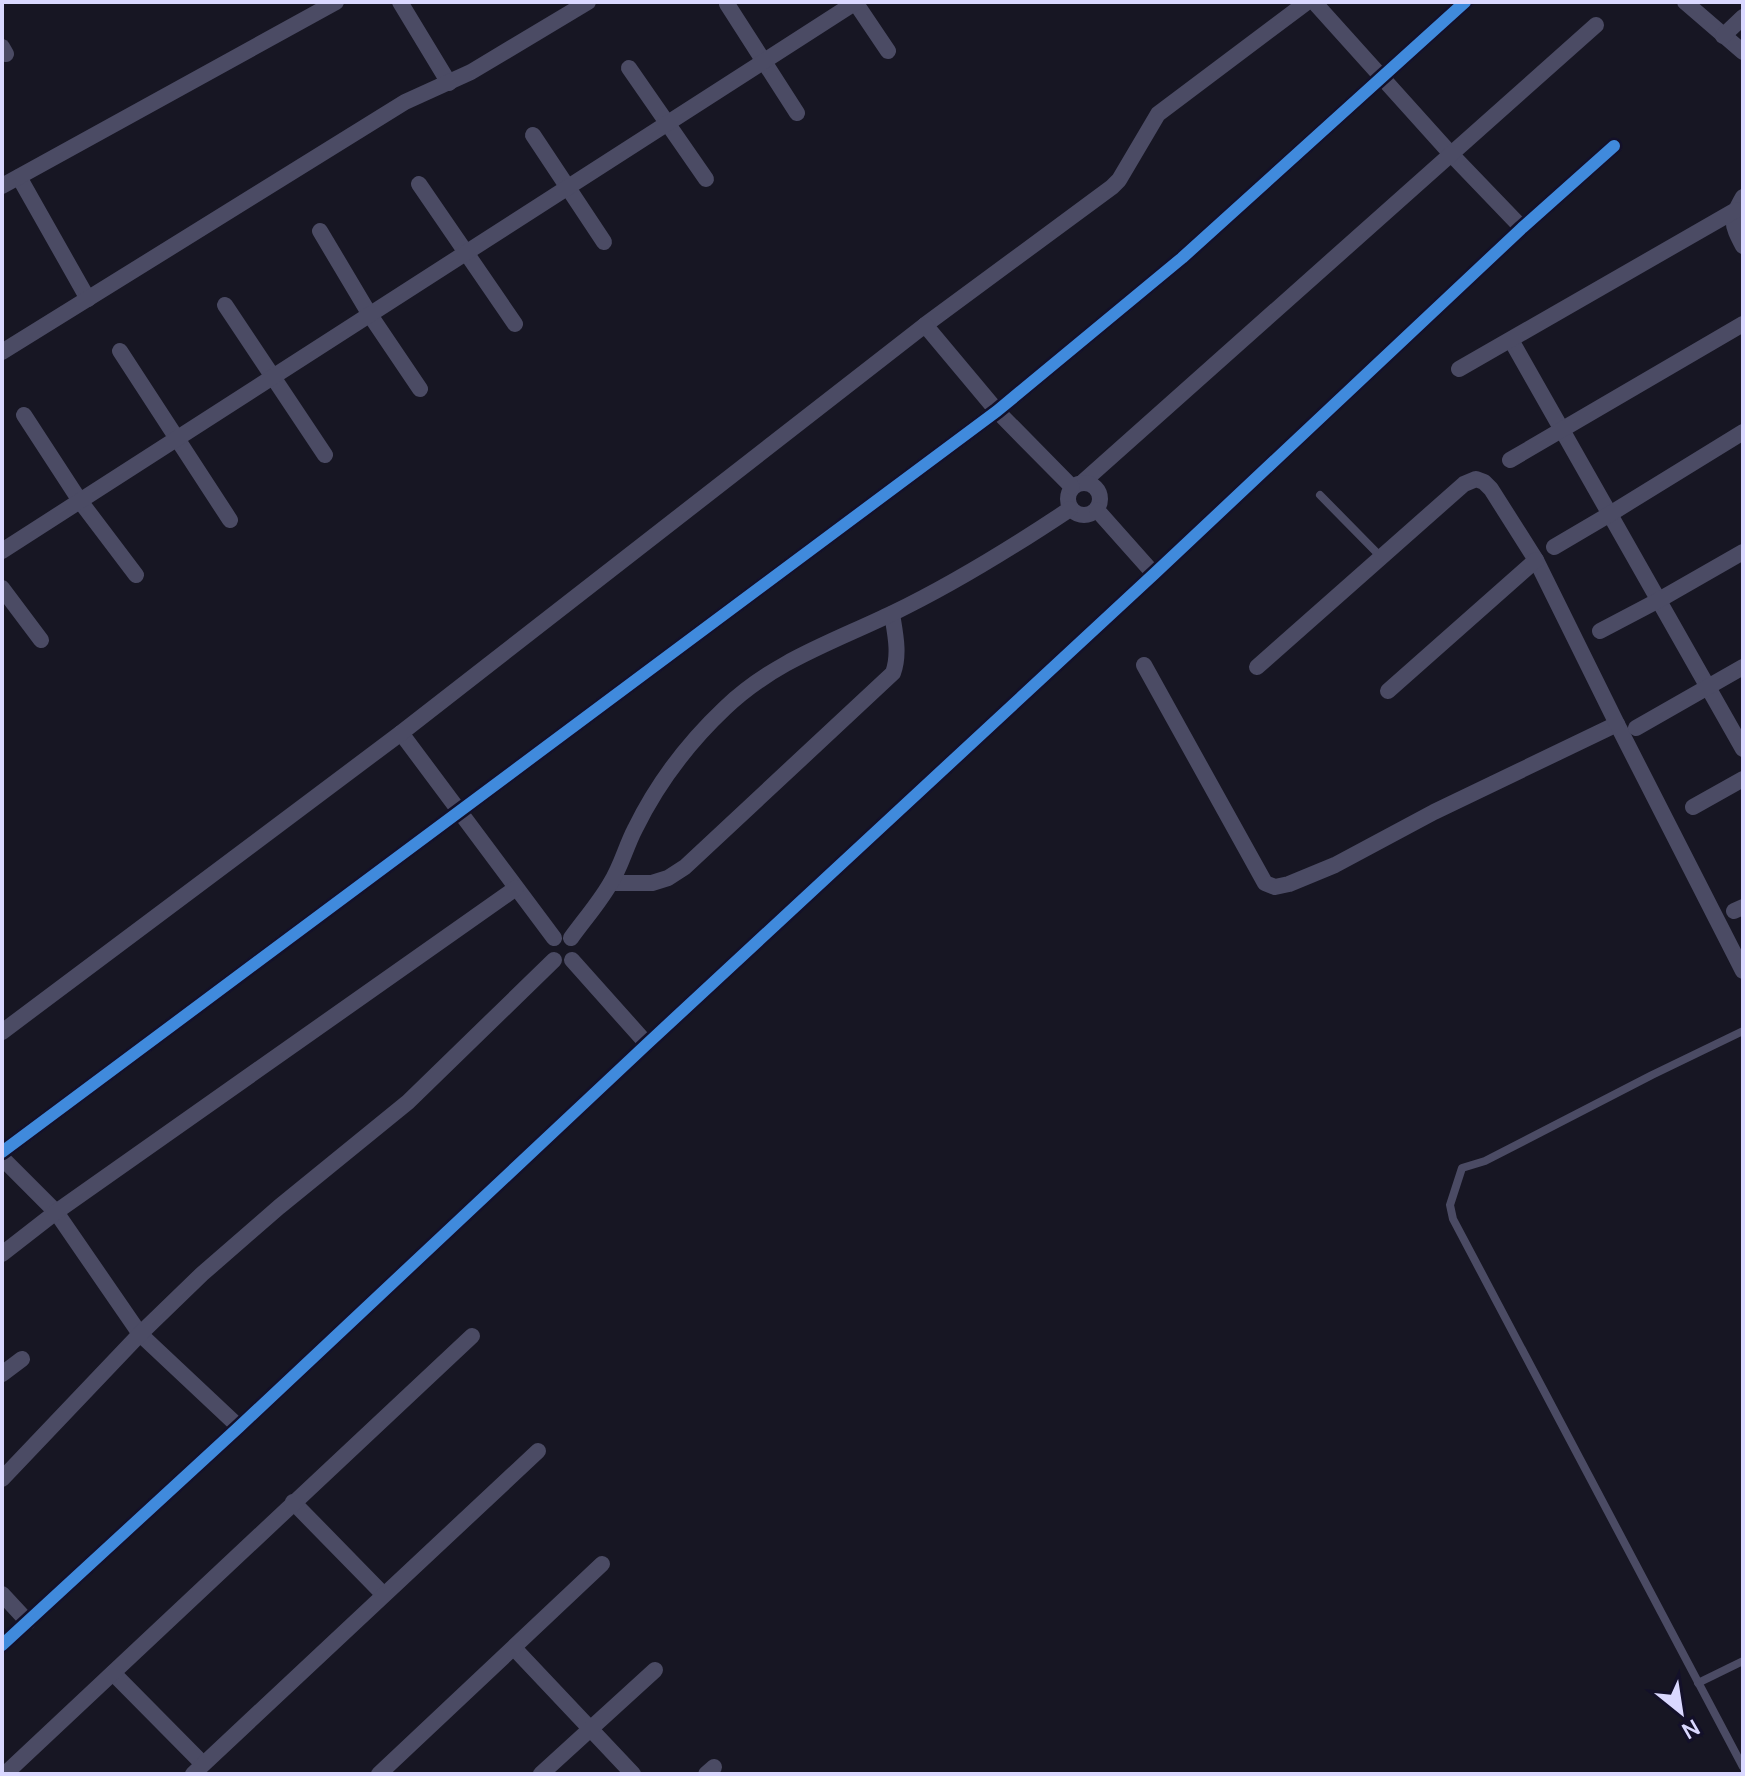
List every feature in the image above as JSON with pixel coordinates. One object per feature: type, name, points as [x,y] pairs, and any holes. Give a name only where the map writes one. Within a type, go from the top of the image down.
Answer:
[{"type":"street","points":[[2,186],[336,2]]},
{"type":"street","points":[[400,2],[449,83]]},
{"type":"street","points":[[2,352],[405,102],[471,72],[588,2]]},
{"type":"street","points":[[2,551],[856,2],[888,51]]},
{"type":"street","points":[[2,1032],[401,733],[925,325],[1112,187],[1158,114],[1307,2]]},
{"type":"street","points":[[1314,2],[1522,228]]},
{"type":"street","points":[[2,1152],[997,411],[1182,258],[1465,2]]},
{"type":"street","points":[[1685,2],[1743,52]]},
{"type":"street","points":[[727,4],[797,113]]},
{"type":"street","points":[[1723,36],[1743,17]]},
{"type":"street","points":[[925,325],[997,411],[1078,484],[1096,486],[1101,498],[1097,510],[1087,515],[1079,515],[1070,509],[1067,498],[1078,484],[1596,25]]},
{"type":"street","points":[[629,68],[706,179]]},
{"type":"street","points":[[533,135],[604,242]]},
{"type":"street","points":[[2,1645],[1522,228],[1614,146]]},
{"type":"street","points":[[19,177],[88,299]]},
{"type":"street","points":[[419,184],[515,324]]},
{"type":"street","points":[[1741,208],[1733,226],[1743,246]]},
{"type":"street","points":[[1459,369],[1741,208]]},
{"type":"street","points":[[320,231],[370,315],[420,389]]},
{"type":"street","points":[[225,305],[325,455]]},
{"type":"street","points":[[1510,460],[1743,324]]},
{"type":"street","points":[[1511,340],[1743,749]]},
{"type":"street","points":[[120,351],[230,520]]},
{"type":"street","points":[[24,415],[80,501],[136,575]]},
{"type":"street","points":[[1554,547],[1743,432]]},
{"type":"street","points":[[1257,667],[1464,484],[1476,479],[1484,482],[1536,560],[1743,971]]},
{"type":"street","points":[[401,733],[516,888],[562,938],[576,945],[572,960],[560,963],[554,960],[549,952],[550,943],[562,938],[611,883],[635,828],[660,785],[689,745],[723,709],[779,666],[955,581],[1070,509]]},
{"type":"street","points":[[1097,510],[1154,574]]},
{"type":"street","points":[[1600,631],[1743,552]]},
{"type":"street","points":[[1388,691],[1536,560]]},
{"type":"street","points":[[2,588],[41,640]]},
{"type":"street","points":[[611,883],[652,883],[668,878],[685,867],[893,673],[897,651],[892,614]]},
{"type":"street","points":[[1144,665],[1265,883],[1275,887],[1335,865],[1434,812],[1617,724]]},
{"type":"street","points":[[1636,728],[1743,667]]},
{"type":"street","points":[[1693,807],[1743,779]]},
{"type":"street","points":[[2,1254],[56,1212],[516,888]]},
{"type":"street","points":[[2,1479],[140,1334],[202,1274],[408,1102],[554,960]]},
{"type":"street","points":[[572,960],[647,1044]]},
{"type":"street","points":[[2,1158],[56,1212],[140,1334],[239,1427]]},
{"type":"street","points":[[5,1774],[472,1336]]},
{"type":"street","points":[[2,1374],[22,1359]]},
{"type":"street","points":[[113,1673],[198,1769],[538,1451]]},
{"type":"street","points":[[293,1502],[383,1594]]},
{"type":"street","points":[[379,1774],[602,1564]]},
{"type":"street","points":[[2,1594],[28,1622]]},
{"type":"street","points":[[514,1648],[633,1774]]},
{"type":"street","points":[[541,1774],[655,1670]]},
{"type":"lane","points":[[1320,495],[1381,557]]},
{"type":"lane","points":[[1743,1031],[1485,1161],[1462,1168],[1450,1205],[1453,1219],[1743,1767]]},
{"type":"lane","points":[[1698,1683],[1743,1661]]},
{"type":"cycle path","points":[[2,1152],[997,411],[1182,258],[1465,2]]},
{"type":"cycle path","points":[[2,1645],[1522,228],[1614,146]]}]
